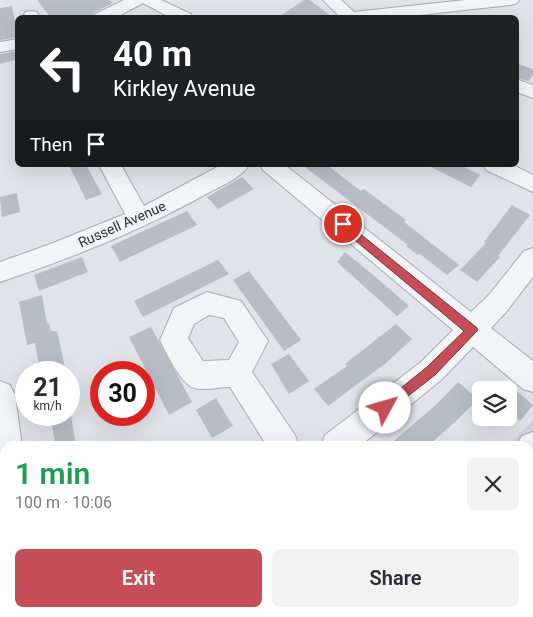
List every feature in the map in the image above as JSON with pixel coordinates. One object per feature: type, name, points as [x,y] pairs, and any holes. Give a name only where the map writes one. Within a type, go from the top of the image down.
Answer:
[{"type":"street","points":[[106,15],[137,0]]},
{"type":"street","points":[[148,0],[179,15]]},
{"type":"street","points":[[331,0],[349,15]]},
{"type":"street","points":[[373,15],[511,0]]},
{"type":"street","points":[[0,47],[15,44]]},
{"type":"street","points":[[519,86],[533,92]]},
{"type":"street","points":[[111,167],[139,218]]},
{"type":"street","name":"Russell Avenue","points":[[0,272],[65,249],[139,218],[195,190],[235,167]]},
{"type":"street","points":[[273,167],[533,380]]},
{"type":"street","points":[[498,167],[533,184]]},
{"type":"street","points":[[342,441],[431,371],[497,304],[533,258]]},
{"type":"street","points":[[237,373],[281,441]]},
{"type":"street","points":[[1,409],[6,441]]},
{"type":"shaded area","points":[[533,420],[533,441],[513,441]]},
{"type":"building","points":[[37,0],[109,0],[113,3],[94,12],[92,15],[49,15]]},
{"type":"building","points":[[304,0],[310,0],[329,15],[282,15]]},
{"type":"building","points":[[12,6],[15,22],[15,38],[0,40],[0,8]]},
{"type":"building","points":[[15,52],[15,60],[0,64],[0,54]]},
{"type":"building","points":[[519,64],[533,69],[533,75],[528,81],[519,78]]},
{"type":"building","points":[[70,167],[87,167],[102,194],[86,200]]},
{"type":"building","points":[[305,167],[330,167],[361,191],[364,189],[406,220],[404,222],[459,265],[447,275],[420,254],[418,255],[406,246],[408,245]]},
{"type":"building","points":[[431,167],[464,167],[480,175],[471,187]]},
{"type":"building","points":[[242,177],[254,189],[218,209],[207,197]]},
{"type":"building","points":[[17,193],[20,212],[2,217],[0,197]]},
{"type":"building","points":[[512,205],[530,215],[498,256],[500,257],[477,282],[460,270],[486,243],[484,242]]},
{"type":"building","points":[[187,211],[197,225],[120,262],[111,246]]},
{"type":"building","points":[[345,252],[409,306],[397,316],[337,262]]},
{"type":"building","points":[[82,257],[88,272],[39,291],[34,275]]},
{"type":"building","points":[[218,260],[229,274],[143,317],[134,301]]},
{"type":"building","points":[[249,271],[301,340],[284,351],[233,280]]},
{"type":"building","points":[[42,295],[47,324],[49,323],[51,331],[57,331],[64,361],[38,361],[35,343],[27,345],[19,302]]},
{"type":"building","points":[[396,324],[412,339],[386,363],[328,406],[314,389],[347,366],[345,364]]},
{"type":"building","points":[[151,327],[192,402],[169,415],[155,388],[155,361],[141,361],[129,337]]},
{"type":"building","points":[[289,354],[309,381],[289,394],[271,364]]},
{"type":"building","points":[[458,382],[472,394],[472,405],[434,441],[394,441],[437,404]]},
{"type":"building","points":[[517,391],[533,405],[520,421],[517,418]]},
{"type":"building","points":[[216,398],[233,426],[212,438],[196,410]]},
{"type":"building","points":[[52,426],[73,426],[75,441],[55,441]]},
{"type":"route","points":[[343,224],[472,330],[431,371],[385,408]]}]
